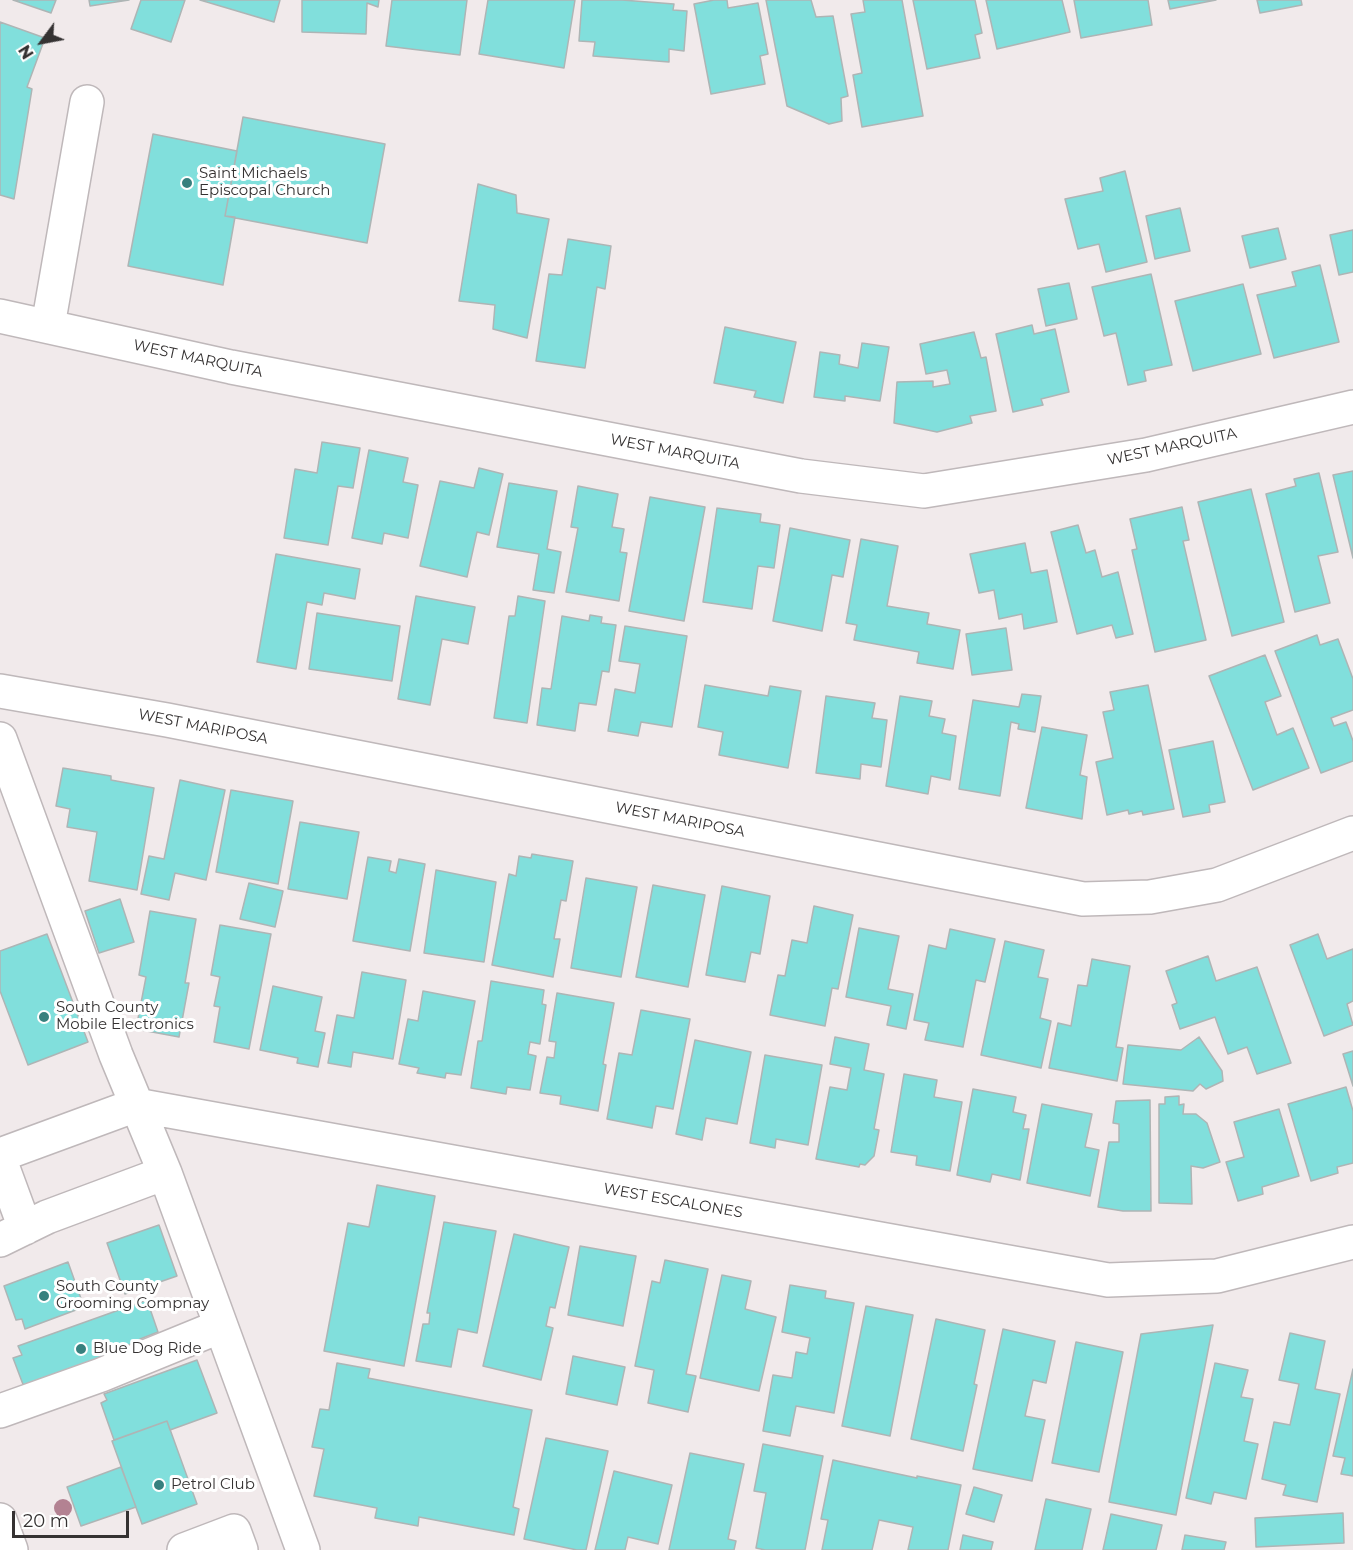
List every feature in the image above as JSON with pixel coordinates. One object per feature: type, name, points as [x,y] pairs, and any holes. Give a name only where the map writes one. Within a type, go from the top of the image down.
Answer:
[{"type":"street","points":[[48,326],[87,102]]},
{"type":"street","name":"WEST MARQUITA","points":[[0,316],[231,367],[801,476],[924,491],[1146,455],[1353,407]]},
{"type":"street","name":"WEST MARIPOSA","points":[[0,691],[179,722],[1083,899],[1150,897],[1218,885],[1353,833]]},
{"type":"street","points":[[0,739],[136,1105],[165,1173],[303,1550]]},
{"type":"street","points":[[0,1155],[136,1105]]},
{"type":"street","name":"WEST ESCALONES","points":[[136,1105],[1108,1280],[1217,1276],[1353,1242]]},
{"type":"street","points":[[0,1160],[13,1234],[47,1217],[165,1173]]},
{"type":"street","points":[[0,1411],[101,1375],[221,1326]]},
{"type":"street","points":[[0,1520],[11,1550]]},
{"type":"street","points":[[184,1550],[234,1531],[241,1550]]},
{"type":"building","points":[[13,0],[56,0],[51,13]]},
{"type":"building","points":[[89,0],[129,0],[90,6]]},
{"type":"building","points":[[141,0],[185,0],[171,42],[131,29]]},
{"type":"building","points":[[200,0],[280,0],[274,22]]},
{"type":"building","points":[[302,0],[379,0],[378,7],[367,3],[366,34],[302,32]]},
{"type":"building","points":[[392,0],[467,0],[460,55],[386,46]]},
{"type":"building","points":[[488,0],[575,0],[564,68],[479,54]]},
{"type":"building","points":[[582,0],[674,4],[673,10],[687,11],[684,51],[669,49],[669,62],[593,56],[595,42],[579,41]]},
{"type":"building","points":[[727,0],[728,8],[758,3],[768,54],[760,56],[765,84],[711,94],[694,4]]},
{"type":"building","points":[[766,0],[811,0],[816,17],[833,16],[848,96],[841,98],[842,121],[829,124],[787,106]]},
{"type":"building","points":[[863,0],[902,0],[923,116],[862,127],[853,75],[862,73],[851,14],[865,12]]},
{"type":"building","points":[[913,0],[975,0],[982,33],[975,35],[980,58],[927,69]]},
{"type":"building","points":[[986,0],[1062,0],[1070,32],[997,49]]},
{"type":"building","points":[[1074,0],[1148,0],[1152,25],[1081,38]]},
{"type":"building","points":[[1168,0],[1216,0],[1170,9]]},
{"type":"building","points":[[1257,0],[1301,0],[1302,5],[1260,13]]},
{"type":"building","points":[[0,22],[45,38],[27,87],[32,89],[14,199],[0,195]]},
{"type":"building","points":[[243,117],[385,144],[367,243],[225,216]]},
{"type":"building","name":"Saint Michaels Episcopal Church","points":[[153,134],[237,151],[225,216],[235,217],[223,285],[128,266]]},
{"type":"building","points":[[1125,171],[1147,262],[1106,272],[1099,244],[1078,249],[1065,199],[1103,191],[1100,178]]},
{"type":"building","points":[[478,184],[516,195],[517,213],[549,219],[527,338],[493,329],[495,305],[459,301]]},
{"type":"building","points":[[1180,208],[1190,251],[1155,259],[1146,216]]},
{"type":"building","points":[[1278,228],[1286,259],[1250,268],[1242,236]]},
{"type":"building","points":[[1353,230],[1353,272],[1339,275],[1330,235]]},
{"type":"building","points":[[568,239],[611,246],[605,289],[597,287],[585,368],[536,361],[549,274],[562,275]]},
{"type":"building","points":[[1320,265],[1339,342],[1274,358],[1257,295],[1296,286],[1292,272]]},
{"type":"building","points":[[1151,274],[1172,365],[1144,371],[1146,381],[1128,385],[1116,333],[1104,336],[1092,287]]},
{"type":"building","points":[[1069,283],[1077,319],[1046,326],[1038,289]]},
{"type":"building","points":[[1243,284],[1261,354],[1193,371],[1175,301]]},
{"type":"building","points":[[1032,325],[1034,334],[1055,329],[1069,392],[1041,399],[1043,405],[1013,412],[996,334]]},
{"type":"building","points":[[725,327],[796,342],[783,403],[754,397],[756,391],[714,383]]},
{"type":"building","points":[[974,332],[981,358],[986,357],[996,411],[970,416],[972,423],[937,432],[894,423],[897,382],[933,381],[933,387],[950,384],[947,370],[926,374],[920,344]]},
{"type":"building","points":[[862,343],[889,347],[880,401],[845,396],[845,401],[814,397],[820,352],[840,355],[839,364],[858,368]]},
{"type":"building","points":[[322,442],[360,448],[353,488],[338,486],[328,545],[284,538],[295,469],[317,473]]},
{"type":"building","points":[[369,450],[408,458],[403,482],[418,485],[408,538],[384,533],[382,544],[352,538]]},
{"type":"building","points":[[479,468],[503,474],[489,535],[477,532],[467,577],[420,566],[440,481],[474,488]]},
{"type":"building","points":[[1353,471],[1353,558],[1333,475]]},
{"type":"building","points":[[1319,473],[1338,552],[1318,556],[1330,603],[1295,612],[1266,494],[1296,486],[1294,479]]},
{"type":"building","points":[[509,483],[557,491],[547,549],[561,552],[554,593],[533,590],[539,554],[497,547]]},
{"type":"building","points":[[578,486],[618,494],[612,527],[624,529],[620,552],[627,553],[619,601],[566,592],[578,528],[571,527]]},
{"type":"building","points":[[1251,489],[1284,622],[1232,636],[1198,502]]},
{"type":"building","points":[[650,497],[705,507],[684,621],[629,611]]},
{"type":"building","points":[[1182,507],[1189,540],[1183,541],[1206,640],[1155,652],[1132,550],[1137,549],[1130,519]]},
{"type":"building","points":[[717,508],[761,514],[760,522],[780,525],[774,568],[758,566],[752,609],[703,602]]},
{"type":"building","points":[[1078,525],[1086,553],[1095,550],[1102,577],[1118,572],[1133,634],[1116,638],[1112,625],[1077,634],[1051,532]]},
{"type":"building","points":[[790,528],[850,540],[843,577],[832,575],[822,631],[773,621]]},
{"type":"building","points":[[861,539],[898,546],[887,606],[929,613],[927,624],[960,630],[953,669],[917,663],[919,652],[854,640],[857,625],[846,623]]},
{"type":"building","points":[[1025,543],[1031,573],[1047,570],[1057,622],[1024,629],[1022,614],[999,619],[994,590],[979,593],[970,554]]},
{"type":"building","points":[[276,554],[360,569],[355,599],[324,593],[322,605],[307,602],[296,669],[257,662]]},
{"type":"building","points":[[416,596],[475,607],[468,644],[442,639],[430,705],[398,699]]},
{"type":"building","points":[[518,596],[545,601],[527,723],[494,718],[509,616],[515,616]]},
{"type":"building","points":[[317,613],[400,626],[392,681],[309,669]]},
{"type":"building","points":[[590,615],[602,617],[601,623],[616,625],[609,672],[602,671],[596,705],[579,703],[575,731],[537,725],[542,688],[551,689],[562,616],[589,621]]},
{"type":"building","points":[[625,626],[687,636],[672,727],[641,722],[638,736],[608,731],[615,689],[635,693],[640,664],[619,661]]},
{"type":"building","points":[[1006,628],[1012,670],[972,675],[966,634]]},
{"type":"building","points":[[1317,635],[1320,645],[1338,639],[1353,679],[1353,710],[1331,718],[1334,726],[1346,722],[1353,741],[1353,761],[1321,773],[1275,651]]},
{"type":"building","points":[[1265,655],[1281,696],[1265,702],[1277,735],[1293,728],[1309,768],[1253,790],[1209,676]]},
{"type":"building","points":[[705,685],[768,696],[770,686],[801,691],[788,768],[719,755],[723,732],[698,727]]},
{"type":"building","points":[[1148,685],[1174,809],[1143,815],[1142,811],[1129,814],[1128,810],[1107,815],[1096,762],[1113,758],[1103,712],[1114,710],[1110,692]]},
{"type":"building","points":[[1022,694],[1041,696],[1035,732],[1018,729],[1019,724],[1011,722],[1000,796],[959,789],[973,700],[1019,707]]},
{"type":"building","points":[[826,696],[875,703],[872,718],[887,720],[881,767],[861,764],[860,779],[816,773]]},
{"type":"building","points":[[900,696],[932,701],[929,716],[945,719],[942,733],[956,736],[950,780],[931,776],[928,794],[886,786]]},
{"type":"building","points":[[1042,727],[1087,735],[1080,775],[1087,777],[1082,819],[1026,808]]},
{"type":"building","points":[[1213,741],[1225,802],[1209,805],[1210,812],[1183,817],[1169,750]]},
{"type":"building","points":[[63,768],[111,776],[111,780],[154,788],[137,890],[89,881],[97,832],[67,827],[70,809],[56,806]]},
{"type":"building","points":[[180,780],[225,790],[206,880],[175,873],[169,900],[141,894],[149,856],[164,859]]},
{"type":"building","points":[[231,790],[293,801],[278,884],[216,872]]},
{"type":"building","points":[[300,822],[359,832],[347,899],[288,889]]},
{"type":"building","points":[[532,854],[573,861],[566,901],[561,900],[554,939],[560,939],[553,977],[492,965],[509,874],[516,876],[519,856],[531,858]]},
{"type":"building","points":[[368,857],[391,861],[389,871],[396,873],[399,859],[425,864],[410,951],[353,941]]},
{"type":"building","points":[[436,870],[496,882],[484,962],[424,953]]},
{"type":"building","points":[[586,878],[637,887],[621,977],[571,968]]},
{"type":"building","points":[[249,883],[283,891],[275,927],[240,919]]},
{"type":"building","points":[[653,885],[705,895],[688,987],[636,977]]},
{"type":"building","points":[[722,886],[770,896],[760,954],[751,952],[745,982],[706,975]]},
{"type":"building","points":[[120,899],[134,942],[99,953],[85,911]]},
{"type":"building","points":[[814,906],[853,915],[838,989],[832,988],[825,1026],[770,1015],[778,975],[785,976],[792,940],[807,943]]},
{"type":"building","points":[[150,911],[196,919],[185,983],[189,983],[179,1037],[136,1029],[146,977],[139,975]]},
{"type":"building","points":[[220,925],[271,934],[249,1049],[214,1042],[220,1007],[214,1006],[220,977],[211,975]]},
{"type":"building","points":[[859,928],[899,936],[888,989],[913,994],[906,1029],[887,1025],[891,1006],[846,997]]},
{"type":"building","points":[[950,929],[995,939],[985,982],[976,980],[963,1047],[925,1040],[929,1023],[914,1020],[929,945],[946,949]]},
{"type":"building","name":"South County Mobile Electronics","points":[[47,934],[88,1042],[28,1065],[0,991],[0,951]]},
{"type":"building","points":[[1318,934],[1327,959],[1353,949],[1353,1001],[1347,1004],[1353,1025],[1324,1036],[1290,945]]},
{"type":"building","points":[[1005,941],[1044,950],[1038,977],[1048,979],[1040,1018],[1051,1021],[1041,1068],[981,1055]]},
{"type":"building","points":[[1208,956],[1216,981],[1257,967],[1291,1063],[1257,1074],[1247,1047],[1228,1054],[1215,1017],[1180,1029],[1172,1005],[1177,1003],[1166,971]]},
{"type":"building","points":[[1092,959],[1130,966],[1116,1047],[1123,1048],[1117,1081],[1049,1068],[1058,1023],[1071,1026],[1078,985],[1087,986]]},
{"type":"building","points":[[362,972],[406,980],[393,1059],[353,1052],[351,1067],[328,1063],[337,1015],[354,1018]]},
{"type":"building","points":[[491,981],[544,990],[542,1004],[546,1005],[540,1044],[530,1042],[528,1054],[536,1056],[530,1090],[507,1087],[506,1094],[471,1088],[478,1041],[482,1041]]},
{"type":"building","points":[[273,986],[322,997],[315,1031],[325,1033],[318,1067],[297,1063],[298,1058],[260,1050]]},
{"type":"building","points":[[423,991],[475,1001],[461,1075],[446,1073],[445,1078],[417,1073],[419,1068],[399,1064],[408,1019],[418,1021]]},
{"type":"building","points":[[557,993],[614,1003],[603,1064],[606,1065],[598,1111],[560,1104],[561,1096],[540,1093],[547,1057],[554,1058],[556,1042],[549,1041]]},
{"type":"building","points":[[641,1010],[690,1019],[673,1109],[656,1106],[652,1128],[607,1119],[619,1053],[632,1055]]},
{"type":"building","points":[[835,1037],[869,1044],[864,1070],[884,1074],[874,1129],[879,1130],[874,1156],[865,1165],[860,1164],[859,1167],[816,1159],[830,1087],[847,1090],[851,1068],[830,1064]]},
{"type":"building","points":[[1199,1037],[1222,1071],[1223,1081],[1206,1089],[1200,1084],[1193,1091],[1123,1084],[1128,1045],[1181,1050]]},
{"type":"building","points":[[695,1040],[751,1052],[737,1124],[706,1118],[702,1140],[676,1134]]},
{"type":"building","points":[[1353,1051],[1353,1086],[1343,1054]]},
{"type":"building","points":[[765,1055],[822,1065],[808,1145],[776,1139],[775,1148],[750,1143]]},
{"type":"building","points":[[904,1074],[937,1080],[934,1097],[962,1102],[950,1171],[916,1165],[917,1156],[891,1152]]},
{"type":"building","points":[[1346,1087],[1353,1111],[1353,1163],[1337,1167],[1338,1173],[1311,1181],[1288,1104]]},
{"type":"building","points":[[973,1089],[1016,1097],[1013,1112],[1026,1115],[1023,1129],[1029,1129],[1020,1180],[992,1174],[990,1182],[957,1175]]},
{"type":"building","points":[[1179,1096],[1179,1105],[1184,1104],[1183,1114],[1196,1114],[1207,1123],[1220,1162],[1203,1168],[1191,1166],[1192,1204],[1159,1203],[1159,1104],[1165,1104],[1165,1097]]},
{"type":"building","points":[[1150,1100],[1151,1211],[1123,1211],[1098,1207],[1109,1142],[1119,1142],[1119,1124],[1113,1123],[1116,1101]]},
{"type":"building","points":[[1042,1104],[1092,1114],[1085,1147],[1099,1150],[1090,1196],[1027,1183]]},
{"type":"building","points":[[1279,1109],[1299,1176],[1262,1187],[1263,1194],[1238,1201],[1226,1162],[1244,1157],[1234,1122]]},
{"type":"building","points":[[377,1185],[435,1196],[404,1366],[324,1351],[348,1223],[369,1227]]},
{"type":"building","points":[[444,1222],[496,1231],[477,1333],[458,1329],[451,1367],[416,1361],[423,1324],[429,1324],[430,1313],[427,1313]]},
{"type":"building","points":[[159,1225],[177,1276],[125,1294],[107,1243]]},
{"type":"building","points":[[514,1234],[569,1247],[555,1308],[550,1307],[546,1326],[553,1328],[541,1380],[483,1366]]},
{"type":"building","points":[[580,1246],[636,1256],[623,1326],[568,1315]]},
{"type":"building","points":[[665,1260],[708,1269],[686,1374],[696,1376],[688,1412],[648,1403],[654,1370],[635,1366],[652,1281],[660,1283]]},
{"type":"building","name":"South County Grooming Compnay","points":[[68,1262],[84,1307],[25,1329],[22,1319],[16,1320],[4,1286]]},
{"type":"building","points":[[722,1275],[751,1281],[745,1309],[776,1317],[759,1391],[700,1378]]},
{"type":"building","points":[[790,1285],[826,1291],[825,1298],[854,1303],[834,1413],[796,1406],[790,1436],[763,1431],[773,1375],[792,1378],[796,1352],[807,1354],[810,1338],[782,1332]]},
{"type":"building","name":"Blue Dog Ride","points":[[147,1300],[158,1332],[140,1339],[144,1353],[27,1395],[13,1358],[22,1355],[18,1346]]},
{"type":"building","points":[[866,1306],[913,1315],[890,1436],[842,1426]]},
{"type":"building","points":[[936,1319],[985,1330],[974,1384],[977,1385],[963,1451],[911,1439]]},
{"type":"building","points":[[1213,1325],[1176,1515],[1109,1502],[1141,1334]]},
{"type":"building","points":[[1003,1329],[1055,1341],[1046,1383],[1033,1380],[1025,1416],[1045,1420],[1032,1481],[973,1469]]},
{"type":"building","points":[[1290,1333],[1325,1341],[1315,1389],[1340,1394],[1317,1502],[1283,1495],[1286,1485],[1262,1479],[1274,1422],[1290,1425],[1299,1384],[1279,1380]]},
{"type":"building","points":[[1076,1342],[1123,1352],[1099,1472],[1052,1463]]},
{"type":"building","points":[[573,1356],[625,1367],[617,1405],[566,1394]]},
{"type":"building","points":[[197,1360],[217,1413],[170,1430],[167,1421],[114,1440],[101,1403],[107,1400],[104,1394]]},
{"type":"building","points":[[337,1363],[370,1369],[368,1378],[532,1410],[513,1507],[519,1509],[514,1535],[419,1517],[418,1526],[375,1518],[377,1508],[314,1496],[324,1449],[312,1447],[320,1409],[329,1410]]},
{"type":"building","points":[[1215,1363],[1248,1370],[1241,1397],[1253,1399],[1244,1441],[1258,1444],[1246,1499],[1214,1492],[1211,1504],[1186,1498]]},
{"type":"building","points":[[1353,1369],[1353,1476],[1341,1474],[1345,1458],[1333,1456]]},
{"type":"building","name":"Petrol Club","points":[[167,1421],[197,1504],[142,1524],[112,1441]]},
{"type":"building","points":[[546,1438],[608,1451],[586,1550],[524,1539]]},
{"type":"building","points":[[763,1444],[823,1456],[805,1550],[756,1548],[766,1493],[754,1491]]},
{"type":"building","points":[[690,1453],[744,1464],[728,1539],[736,1541],[734,1550],[669,1550]]},
{"type":"building","points":[[833,1460],[961,1485],[948,1550],[908,1550],[913,1527],[879,1520],[872,1550],[822,1550],[828,1520],[821,1519]]},
{"type":"building","points":[[121,1467],[136,1507],[81,1526],[67,1487]]},
{"type":"building","points":[[614,1471],[672,1485],[658,1544],[628,1537],[625,1550],[595,1550]]},
{"type":"building","points":[[974,1487],[1002,1495],[994,1522],[966,1514]]},
{"type":"building","points":[[1046,1499],[1091,1509],[1082,1550],[1035,1550]]},
{"type":"building","points":[[1343,1513],[1344,1543],[1256,1547],[1255,1518]]},
{"type":"building","points":[[1111,1514],[1162,1525],[1156,1550],[1103,1550]]},
{"type":"building","points":[[963,1535],[993,1542],[991,1550],[960,1550]]},
{"type":"building","points":[[1185,1535],[1226,1542],[1224,1550],[1182,1550]]},
{"type":"place","name":"Saint Michaels Episcopal Church","points":[[187,183]]},
{"type":"place","name":"South County Mobile Electronics","points":[[44,1017]]},
{"type":"place","name":"South County Grooming Compnay","points":[[44,1296]]},
{"type":"place","name":"Blue Dog Ride","points":[[81,1349]]},
{"type":"place","name":"Petrol Club","points":[[159,1485]]}]
